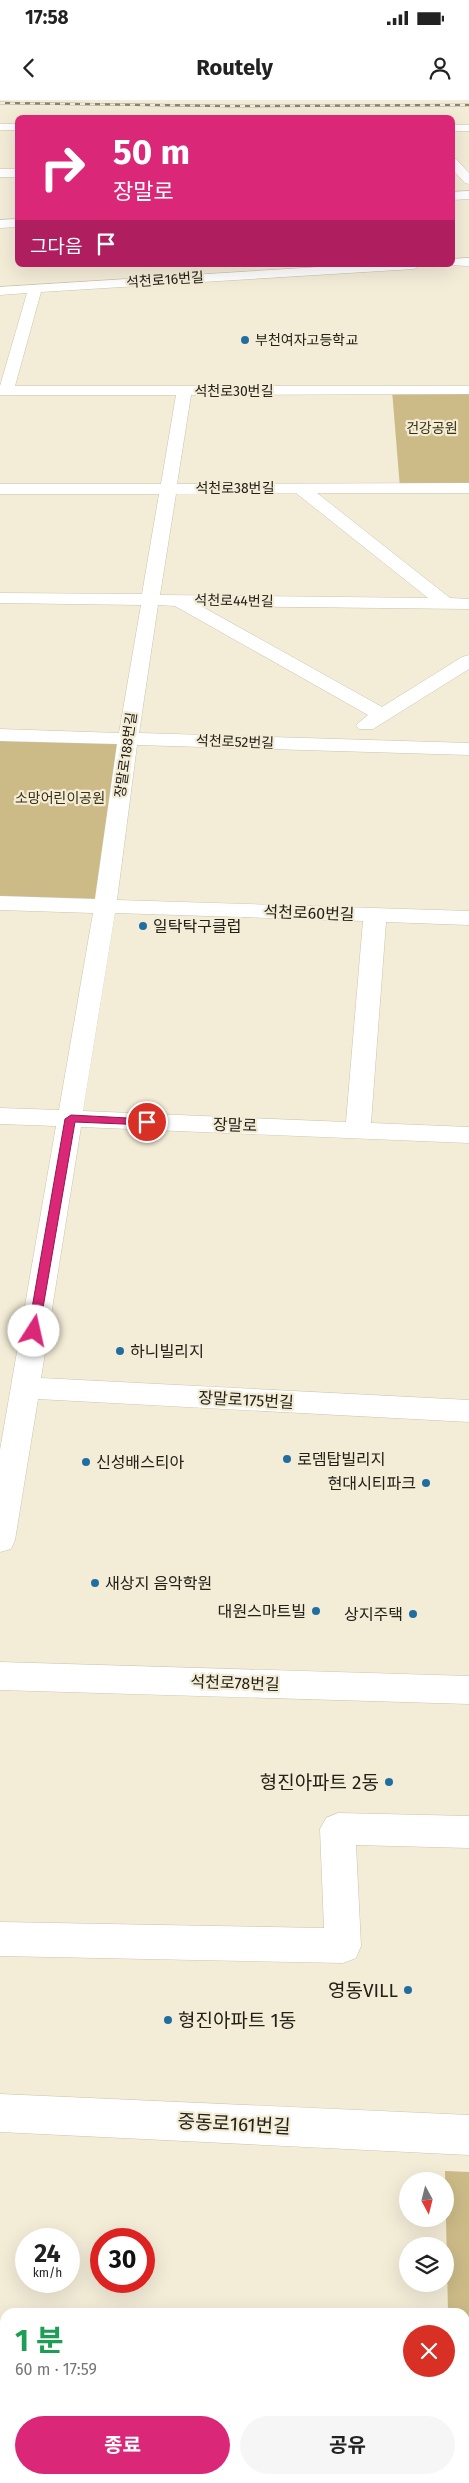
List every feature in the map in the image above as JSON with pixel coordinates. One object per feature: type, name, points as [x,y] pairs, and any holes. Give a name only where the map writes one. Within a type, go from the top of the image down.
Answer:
[{"type":"street","points":[[0,127],[15,127]]},
{"type":"street","points":[[455,128],[469,128]]},
{"type":"street","points":[[455,164],[469,180]]},
{"type":"street","points":[[0,173],[15,173]]},
{"type":"street","points":[[455,196],[469,195]]},
{"type":"street","points":[[0,224],[15,223]]},
{"type":"street","points":[[455,263],[469,262]]},
{"type":"street","points":[[191,267],[197,278]]},
{"type":"street","name":"석천로16번길","points":[[0,291],[381,267]]},
{"type":"street","points":[[3,391],[35,289]]},
{"type":"street","name":"석천로30번길","points":[[3,391],[469,390]]},
{"type":"street","name":"장말로188번길","points":[[0,1540],[24,1388],[71,1119],[105,906],[128,739],[152,600],[184,391]]},
{"type":"street","points":[[300,488],[446,604]]},
{"type":"street","name":"석천로38번길","points":[[0,489],[469,488]]},
{"type":"street","name":"석천로44번길","points":[[0,598],[469,604]]},
{"type":"street","points":[[178,600],[382,715]]},
{"type":"street","points":[[333,745],[469,661]]},
{"type":"street","name":"석천로52번길","points":[[0,735],[469,749]]},
{"type":"street","name":"석천로60번길","points":[[0,903],[469,918]]},
{"type":"street","points":[[358,1130],[374,915]]},
{"type":"street","name":"장말로","points":[[0,1116],[469,1135]]},
{"type":"street","name":"장말로175번길","points":[[24,1388],[469,1412]]},
{"type":"street","name":"석천로78번길","points":[[0,1676],[469,1690]]},
{"type":"street","points":[[0,1939],[343,1946],[338,1829],[469,1832]]},
{"type":"street","name":"중동로161번길","points":[[0,2114],[469,2135]]},
{"type":"green space","name":"건강공원","points":[[392,390],[469,390],[469,488],[400,488]]},
{"type":"green space","name":"소망어린이공원","points":[[0,735],[128,739],[105,906],[0,903]]},
{"type":"green space","points":[[445,2171],[469,2172],[469,2308],[448,2308],[448,2292],[454,2292],[454,2237],[446,2237],[446,2228],[454,2228],[454,2172]]},
{"type":"railway","points":[[0,103],[229,106],[469,105]]},
{"type":"place","name":"부천여자고등학교","points":[[245,340]]},
{"type":"place","name":"일탁탁구클럽","points":[[143,926]]},
{"type":"place","name":"하니빌리지","points":[[120,1351]]},
{"type":"place","name":"로뎀탑빌리지","points":[[287,1459]]},
{"type":"place","name":"신성배스티아","points":[[86,1462]]},
{"type":"place","name":"현대시티파크","points":[[426,1483]]},
{"type":"place","name":"새상지 음악학원","points":[[95,1583]]},
{"type":"place","name":"대원스마트빌","points":[[316,1611]]},
{"type":"place","name":"상지주택","points":[[413,1614]]},
{"type":"place","name":"형진아파트 2동","points":[[389,1782]]},
{"type":"place","name":"영동VILL","points":[[408,1990]]},
{"type":"place","name":"형진아파트 1동","points":[[168,2020]]},
{"type":"route","points":[[34,1331],[71,1119],[147,1122]]}]
